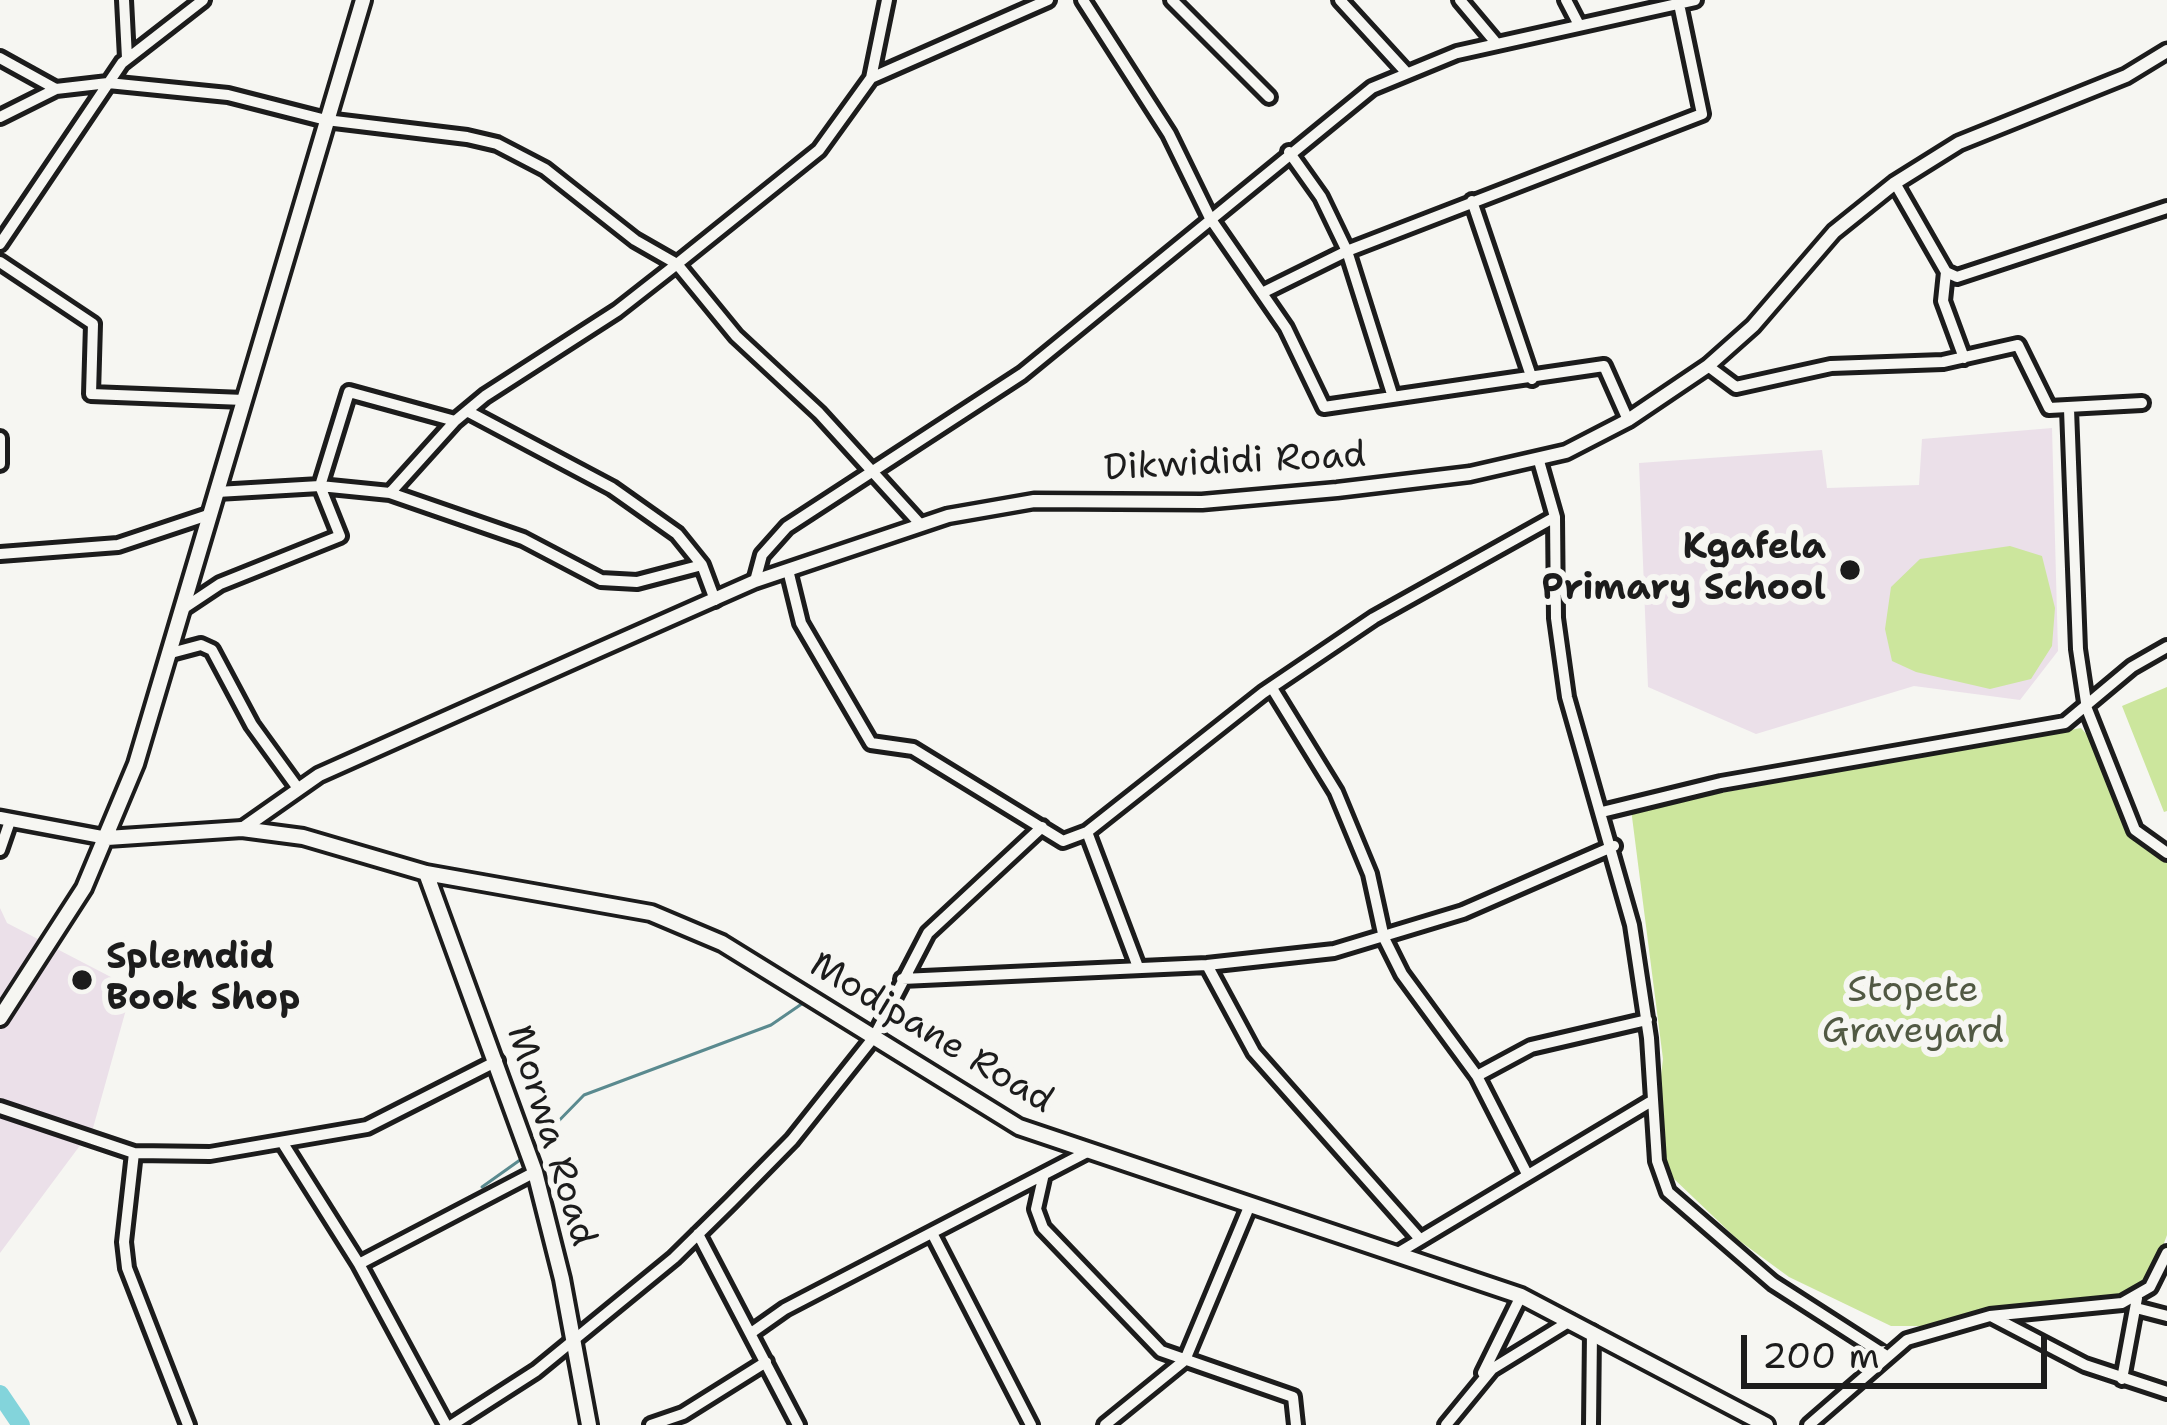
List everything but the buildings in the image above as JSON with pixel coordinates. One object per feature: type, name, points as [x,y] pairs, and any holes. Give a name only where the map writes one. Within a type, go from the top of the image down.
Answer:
[{"type":"main road","points":[[0,1018],[84,888],[107,838],[171,653],[363,0]]},
{"type":"main road","name":"Modipane Road","points":[[107,838],[242,829],[303,837],[426,873],[651,913],[722,943],[1002,1118],[1249,1207],[1522,1295],[1766,1425]]},
{"type":"main road","name":"Morwa Road","points":[[426,873],[535,1172],[589,1425]]},
{"type":"street","points":[[124,0],[127,58]]},
{"type":"street","points":[[0,244],[127,58],[203,0]]},
{"type":"street","points":[[390,493],[467,410],[677,264],[819,151],[871,78],[887,0]]},
{"type":"street","points":[[871,78],[1048,0]]},
{"type":"street","points":[[1083,0],[1169,134],[1210,218],[1264,292],[1324,407],[1604,366],[1628,420]]},
{"type":"street","points":[[1172,0],[1269,97]]},
{"type":"street","points":[[1340,0],[1405,71]]},
{"type":"street","points":[[1460,0],[1497,44]]},
{"type":"street","points":[[1566,0],[1579,26]]},
{"type":"street","points":[[755,581],[770,543],[871,467],[1022,374],[1156,269],[1341,110],[1405,71],[1660,4],[1696,0]]},
{"type":"street","points":[[1264,292],[1347,251],[1702,114],[1678,4]]},
{"type":"street","name":"Dikwididi Road","points":[[242,829],[297,788],[755,581],[920,525],[1005,502],[1202,502],[1358,488],[1539,461],[1628,420],[1708,366],[1753,326],[1834,232],[1895,183],[1959,142],[2126,76],[2167,51]]},
{"type":"street","points":[[0,58],[56,89]]},
{"type":"street","points":[[0,117],[56,89],[108,83],[228,95],[326,119],[497,144],[554,175],[635,240],[677,264],[736,337],[871,467],[920,525]]},
{"type":"street","points":[[1289,152],[1321,197],[1347,251],[1392,394]]},
{"type":"street","points":[[1895,183],[1946,272],[1943,301],[1964,358]]},
{"type":"street","points":[[1472,201],[1532,379]]},
{"type":"street","points":[[1946,272],[1968,276],[2167,208]]},
{"type":"street","points":[[0,262],[93,325],[90,393],[244,400]]},
{"type":"street","points":[[1708,366],[1736,387],[1831,366],[1964,358],[2022,346],[2049,408],[2142,403]]},
{"type":"street","points":[[184,608],[220,584],[336,540],[339,526],[320,486],[349,392],[455,421]]},
{"type":"street","points":[[467,410],[612,488],[676,534],[702,565],[715,599]]},
{"type":"street","points":[[2068,410],[2078,649],[2086,709],[2135,830],[2167,853]]},
{"type":"street","points":[[0,438],[0,464]]},
{"type":"street","points":[[1539,461],[1555,517],[1556,619],[1567,697],[1614,845],[1647,1020],[1657,1161],[1668,1192],[1773,1283],[1885,1355]]},
{"type":"street","points":[[217,492],[320,486],[390,493],[523,539],[601,580],[637,582],[702,565]]},
{"type":"street","points":[[0,554],[118,545],[175,521],[212,514]]},
{"type":"street","points":[[788,570],[805,633],[826,657],[871,742],[913,749],[1063,841],[1087,832],[1272,688],[1430,584],[1555,517]]},
{"type":"street","points":[[171,653],[201,645],[212,650],[252,724],[297,788]]},
{"type":"street","points":[[1603,812],[1721,783],[2055,726],[2086,709],[2132,667],[2167,646]]},
{"type":"street","points":[[1272,688],[1336,792],[1355,833],[1384,938],[1425,1008],[1477,1076],[1526,1172]]},
{"type":"street","points":[[0,850],[5,819],[107,838]]},
{"type":"street","points":[[284,1144],[359,1264],[449,1425],[574,1340],[698,1234],[792,1140],[874,1037],[902,979],[939,920],[1042,827]]},
{"type":"street","points":[[1087,832],[1138,967]]},
{"type":"street","points":[[902,979],[1288,958],[1384,938],[1533,886],[1614,845]]},
{"type":"street","points":[[1207,965],[1254,1052],[1419,1238]]},
{"type":"street","points":[[1477,1076],[1531,1047],[1647,1020]]},
{"type":"street","points":[[0,1108],[134,1153],[210,1154],[284,1144],[385,1120],[497,1061]]},
{"type":"street","points":[[1398,1253],[1526,1172],[1650,1102]]},
{"type":"street","points":[[752,1334],[785,1309],[1088,1152]]},
{"type":"street","points":[[134,1153],[124,1242],[127,1268],[188,1425]]},
{"type":"street","points":[[359,1264],[535,1172]]},
{"type":"street","points":[[1042,1178],[1036,1208],[1043,1228],[1161,1351],[1294,1397],[1296,1425]]},
{"type":"street","points":[[1106,1425],[1185,1360],[1249,1207]]},
{"type":"street","points":[[932,1233],[1031,1425]]},
{"type":"street","points":[[698,1234],[798,1425]]},
{"type":"street","points":[[2122,1379],[2136,1303],[2167,1253]]},
{"type":"street","points":[[1446,1425],[1480,1379],[1522,1295]]},
{"type":"street","points":[[1809,1425],[1885,1355],[1929,1330],[1990,1316],[2136,1303],[2167,1316]]},
{"type":"street","points":[[1990,1316],[2040,1345],[2167,1392]]},
{"type":"street","points":[[1480,1379],[1519,1348],[1572,1320]]},
{"type":"street","points":[[1591,1425],[1592,1332]]},
{"type":"street","points":[[652,1425],[683,1414],[766,1362]]},
{"type":"shaded area","name":"Kgafela Primary School","points":[[2052,428],[2058,651],[2020,700],[1914,686],[1756,734],[1648,687],[1639,463],[1822,450],[1827,488],[1919,485],[1922,439]]},
{"type":"shaded area","points":[[0,908],[7,923],[132,988],[93,1128],[0,1253]]},
{"type":"green space","points":[[2010,546],[2042,556],[2055,608],[2052,646],[2031,679],[1990,689],[1916,672],[1892,661],[1885,629],[1891,587],[1920,559]]},
{"type":"green space","points":[[2167,687],[2167,811],[2164,812],[2122,706]]},
{"type":"green space","name":"Stopete Graveyard","points":[[2081,728],[2097,746],[2136,837],[2167,859],[2167,1235],[2150,1281],[2139,1290],[2109,1299],[2000,1308],[1927,1326],[1891,1326],[1789,1277],[1737,1239],[1673,1178],[1663,1157],[1658,1100],[1663,1059],[1631,809]]},
{"type":"waterway","points":[[542,1138],[584,1095],[771,1025],[806,1001]]},
{"type":"waterway","points":[[482,1187],[520,1160]]},
{"type":"waterway","points":[[0,1394],[21,1425]]},
{"type":"place","name":"Kgafela Primary School","points":[[1850,570]]},
{"type":"place","name":"Splemdid Book Shop","points":[[82,980]]}]
